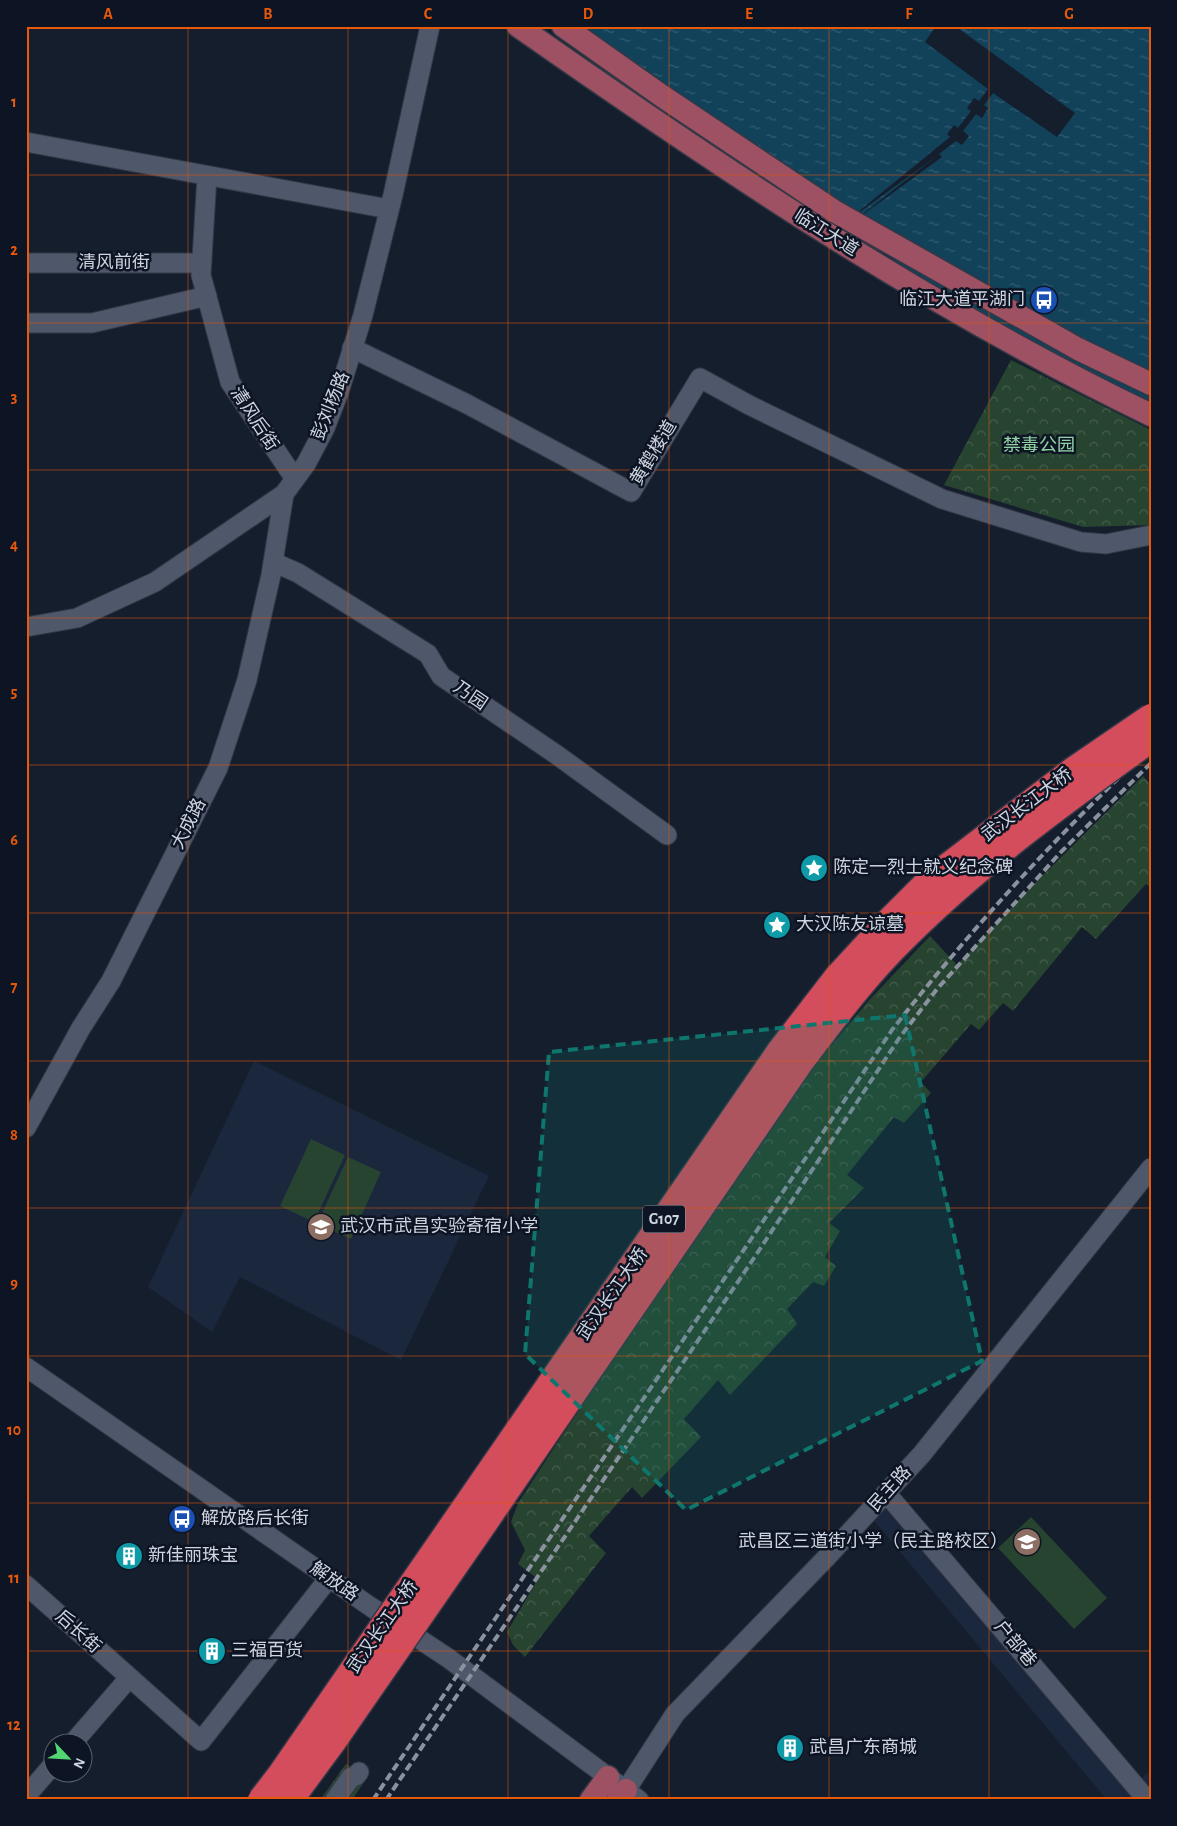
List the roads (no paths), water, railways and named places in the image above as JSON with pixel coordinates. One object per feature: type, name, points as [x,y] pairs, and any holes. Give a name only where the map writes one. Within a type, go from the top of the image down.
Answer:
[{"type":"highway","name":"武汉长江大桥","points":[[261,1800],[281,1774],[780,1051],[838,976],[888,922],[932,879],[1072,771],[1151,717]]},
{"type":"highway","name":"武汉长江大桥","points":[[290,1800],[332,1743],[478,1533],[802,1060],[857,989],[903,938],[951,893],[1041,818],[1151,738]]},
{"type":"main road","name":"临江大道","points":[[518,26],[820,231],[972,320],[1151,415]]},
{"type":"main road","name":"临江大道","points":[[563,26],[662,96],[834,211],[1078,349],[1151,384]]},
{"type":"main road","points":[[972,320],[984,296]]},
{"type":"main road","name":"民主路","points":[[591,1800],[623,1792]]},
{"type":"street","name":"彭刘杨路","points":[[26,627],[77,618],[155,582],[289,486],[306,464],[325,428],[352,348],[389,210],[430,26]]},
{"type":"street","points":[[26,142],[389,210]]},
{"type":"street","name":"清风后街","points":[[207,176],[201,275],[230,382],[289,486]]},
{"type":"street","name":"清风前街","points":[[26,263],[202,263]]},
{"type":"street","points":[[26,323],[92,323],[207,296]]},
{"type":"street","name":"黄鹤楼道","points":[[352,348],[467,404],[631,492],[700,378],[749,405],[942,499],[1081,542],[1106,544],[1151,534]]},
{"type":"street","name":"大成路","points":[[26,1128],[81,1028],[111,981],[218,768],[247,680],[289,486]]},
{"type":"street","name":"乃园","points":[[273,562],[298,572],[428,654],[441,676],[557,755],[667,835]]},
{"type":"street","name":"民主路","points":[[623,1792],[675,1714],[887,1494],[922,1454],[1151,1168]]},
{"type":"street","name":"解放路","points":[[26,1367],[329,1578],[448,1658],[623,1792]]},
{"type":"street","name":"户部巷","points":[[887,1494],[1144,1795]]},
{"type":"street","name":"后长街","points":[[26,1585],[201,1741],[329,1578]]},
{"type":"street","points":[[81,1734],[129,1678]]},
{"type":"street","points":[[335,1800],[354,1772]]},
{"type":"street","points":[[26,1796],[42,1778]]},
{"type":"water","points":[[573,26],[1151,26],[1151,411],[925,281],[849,229]]},
{"type":"railway","points":[[373,1800],[892,1030],[953,955],[1016,883],[1082,814],[1151,747]]},
{"type":"railway","points":[[386,1800],[750,1264],[900,1037],[937,989],[1061,852],[1151,763]]},
{"type":"place","name":"临江大道平湖门","points":[[1044,300]]},
{"type":"place","name":"陈定一烈士就义纪念碑","points":[[814,868]]},
{"type":"place","name":"大汉陈友谅墓","points":[[777,925]]},
{"type":"place","name":"武汉市武昌实验寄宿小学","points":[[321,1227]]},
{"type":"place","name":"解放路后长街","points":[[182,1519]]},
{"type":"place","name":"武昌区三道街小学（民主路校区）","points":[[1027,1542]]},
{"type":"place","name":"新佳丽珠宝","points":[[129,1556]]},
{"type":"place","name":"三福百货","points":[[212,1651]]},
{"type":"place","name":"武昌广东商城","points":[[790,1748]]},
{"type":"park label","name":"禁毒公园","points":[[1039,446]]}]
